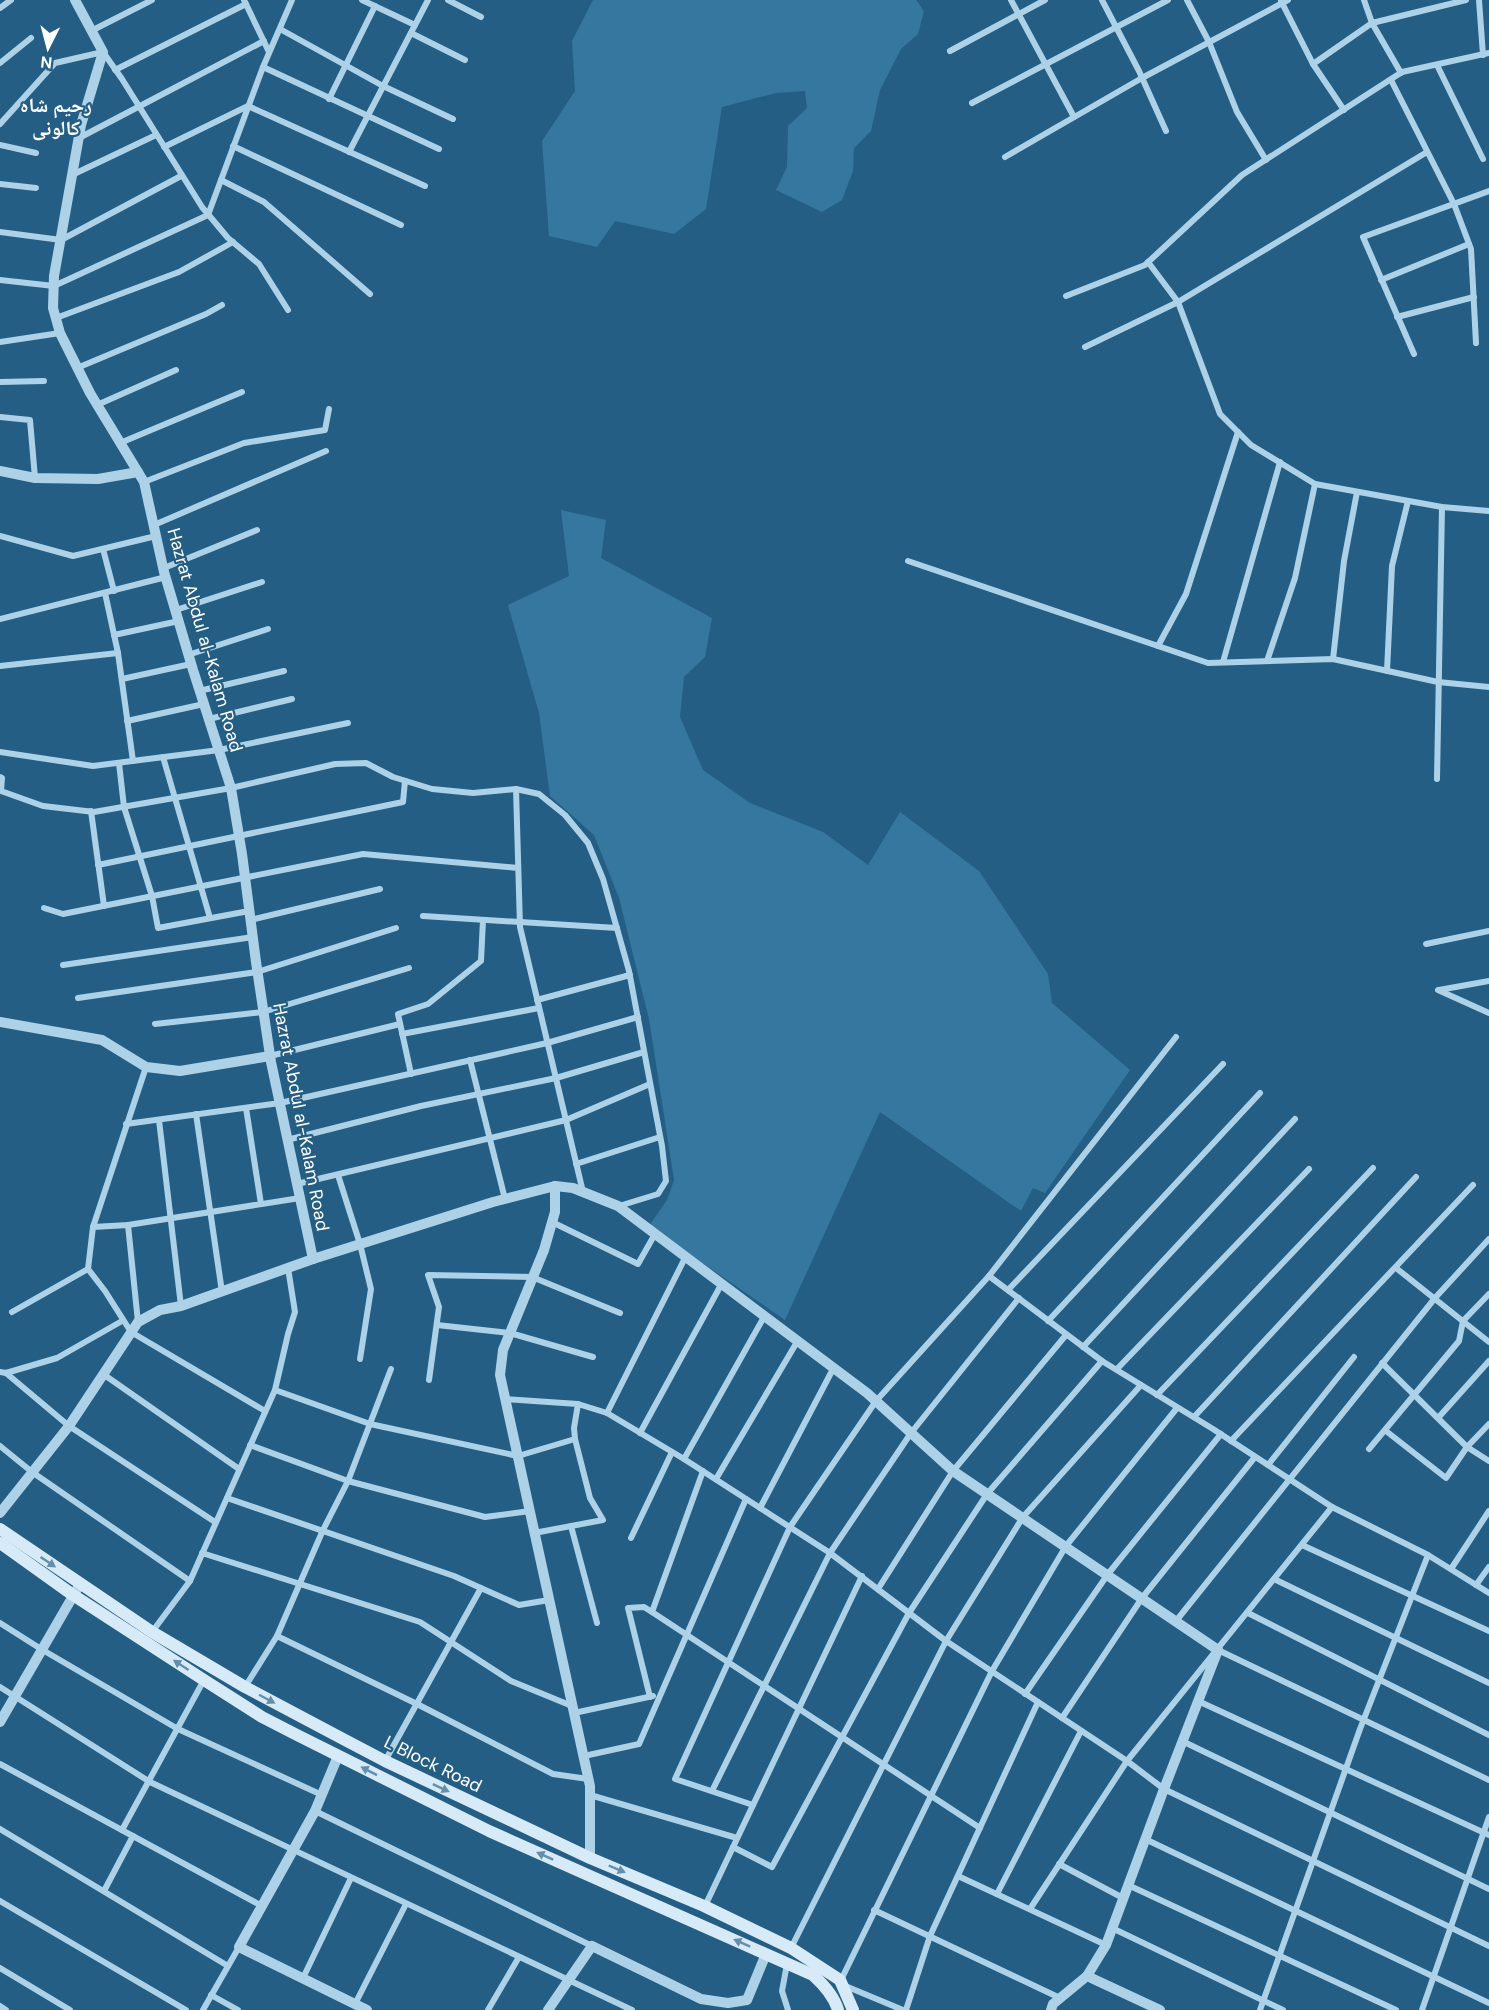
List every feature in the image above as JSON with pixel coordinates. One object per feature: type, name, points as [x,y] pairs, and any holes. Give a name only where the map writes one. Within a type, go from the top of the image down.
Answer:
[{"type":"main road","name":"L Block Road","points":[[0,1529],[152,1632],[245,1687],[385,1761],[590,1858],[704,1906],[791,1948],[821,1965],[842,1983]]},
{"type":"main road","name":"L Block Road","points":[[0,1543],[74,1595],[262,1717],[489,1831],[813,1975],[825,1986],[836,2002],[838,2010]]},
{"type":"main road","points":[[842,1983],[853,2010]]},
{"type":"street","points":[[0,8],[11,0]]},
{"type":"street","points":[[75,0],[103,52],[181,176],[208,214],[233,242],[259,264],[288,310]]},
{"type":"street","points":[[91,31],[152,0]]},
{"type":"street","points":[[0,280],[54,286],[208,214],[263,67],[292,0]]},
{"type":"street","points":[[362,0],[415,25]]},
{"type":"street","points":[[349,152],[428,0]]},
{"type":"street","points":[[448,0],[481,17]]},
{"type":"street","points":[[1011,0],[1074,117]]},
{"type":"street","points":[[950,51],[1045,0]]},
{"type":"street","points":[[1102,0],[1143,78],[1166,131]]},
{"type":"street","points":[[972,103],[1168,0]]},
{"type":"street","points":[[1187,0],[1209,42],[1237,112],[1266,159]]},
{"type":"street","points":[[1364,0],[1372,23],[1401,73]]},
{"type":"street","points":[[1430,0],[1432,8]]},
{"type":"street","points":[[1313,64],[1372,23],[1466,0]]},
{"type":"street","points":[[1066,296],[1145,265],[1242,175],[1401,73],[1486,54],[1479,0]]},
{"type":"street","points":[[1005,157],[1284,1],[1313,64],[1344,110]]},
{"type":"street","points":[[115,70],[245,2],[269,52]]},
{"type":"street","points":[[329,99],[375,6]]},
{"type":"street","points":[[280,29],[383,86],[453,119]]},
{"type":"street","points":[[411,33],[465,60]]},
{"type":"street","points":[[0,63],[32,38]]},
{"type":"street","points":[[79,138],[264,41]]},
{"type":"street","points":[[0,124],[55,63],[103,52]]},
{"type":"street","name":"Hazrat Abdul al-Kalam Road","points":[[103,52],[79,138],[61,240],[53,308],[60,333],[77,368],[141,477],[177,615],[231,788],[270,1056],[313,1259]]},
{"type":"street","points":[[1437,65],[1483,159]]},
{"type":"street","points":[[263,67],[439,149]]},
{"type":"street","points":[[1390,80],[1454,204],[1469,244],[1476,343]]},
{"type":"street","points":[[164,147],[248,106]]},
{"type":"street","points":[[248,106],[424,186]]},
{"type":"street","points":[[72,176],[156,135]]},
{"type":"street","points":[[0,145],[36,153]]},
{"type":"street","points":[[233,146],[401,225]]},
{"type":"street","points":[[1085,347],[1178,302],[1427,152]]},
{"type":"street","points":[[0,232],[61,240],[181,176]]},
{"type":"street","points":[[221,180],[264,202],[370,294]]},
{"type":"street","points":[[0,184],[36,188]]},
{"type":"street","points":[[1414,354],[1363,237],[1489,191]]},
{"type":"street","points":[[56,318],[179,272],[233,242]]},
{"type":"street","points":[[1381,280],[1469,244]]},
{"type":"street","points":[[1148,262],[1178,302],[1220,414],[1251,445],[1315,484],[1442,507],[1489,511]]},
{"type":"street","points":[[1397,316],[1474,297]]},
{"type":"street","points":[[77,368],[206,314],[222,305]]},
{"type":"street","points":[[0,342],[60,333]]},
{"type":"street","points":[[97,405],[176,370]]},
{"type":"street","points":[[0,382],[44,381]]},
{"type":"street","points":[[119,443],[242,392]]},
{"type":"street","points":[[0,471],[35,478],[141,477],[244,443],[325,430],[329,409]]},
{"type":"street","points":[[0,417],[30,420],[35,478]]},
{"type":"street","points":[[1158,646],[1186,594],[1238,432]]},
{"type":"street","points":[[0,536],[73,556],[103,549],[155,530],[326,451]]},
{"type":"street","points":[[1223,662],[1280,462]]},
{"type":"street","points":[[1268,661],[1295,578],[1315,484]]},
{"type":"street","points":[[1333,659],[1344,561],[1357,492]]},
{"type":"street","points":[[1387,671],[1392,566],[1408,501]]},
{"type":"street","points":[[1437,779],[1442,507]]},
{"type":"street","points":[[0,619],[114,591],[165,573],[257,530]]},
{"type":"street","points":[[103,549],[114,591]]},
{"type":"street","points":[[908,561],[1208,663],[1333,659],[1438,682],[1489,687]]},
{"type":"street","points":[[114,635],[177,615],[262,582]]},
{"type":"street","points":[[105,593],[118,653],[133,761]]},
{"type":"street","points":[[122,679],[190,659],[268,628]]},
{"type":"street","points":[[0,666],[118,653]]},
{"type":"street","points":[[200,691],[284,671]]},
{"type":"street","points":[[209,719],[292,699]]},
{"type":"street","points":[[128,721],[204,704]]},
{"type":"street","points":[[0,752],[93,766],[219,750],[348,723]]},
{"type":"street","points":[[162,757],[210,918]]},
{"type":"street","points":[[119,763],[124,807],[152,896],[158,928],[210,918],[250,915],[380,889]]},
{"type":"street","points":[[0,777],[2,778],[1,791],[43,806],[91,812],[231,788],[335,764],[366,763],[405,781],[432,789],[473,793],[516,789],[539,795],[548,801],[565,815],[588,843],[603,879],[630,975],[660,1137],[666,1181],[658,1194],[618,1206]]},
{"type":"street","points":[[98,865],[403,802],[405,781]]},
{"type":"street","points":[[516,789],[519,922],[583,1192]]},
{"type":"street","points":[[91,812],[104,906]]},
{"type":"street","points":[[44,908],[63,914],[363,854],[518,868]]},
{"type":"street","points":[[423,916],[617,928]]},
{"type":"street","points":[[411,1074],[398,1014],[428,1004],[481,961],[483,920]]},
{"type":"street","points":[[78,998],[257,972],[396,928]]},
{"type":"street","points":[[1426,944],[1489,932]]},
{"type":"street","points":[[63,965],[253,937]]},
{"type":"street","points":[[154,1024],[263,1012],[409,968]]},
{"type":"street","points":[[537,1000],[630,975]]},
{"type":"street","points":[[1489,981],[1438,990],[1489,1013]]},
{"type":"street","points":[[402,1034],[539,1008]]},
{"type":"street","points":[[126,1124],[280,1103],[547,1043],[638,1017]]},
{"type":"street","points":[[0,1022],[102,1040],[146,1067],[180,1071],[270,1056],[400,1024]]},
{"type":"street","points":[[753,1805],[675,1779],[790,1527],[876,1401],[989,1276],[1176,1037]]},
{"type":"street","points":[[287,1140],[556,1078],[644,1052]]},
{"type":"street","points":[[470,1060],[505,1199]]},
{"type":"street","points":[[1008,1290],[1222,1064]]},
{"type":"street","points":[[146,1067],[93,1227],[88,1269],[105,1291],[130,1332],[265,1411]]},
{"type":"street","points":[[297,1184],[566,1120],[650,1084]]},
{"type":"street","points":[[1048,1321],[1260,1093]]},
{"type":"street","points":[[246,1108],[261,1204]]},
{"type":"street","points":[[196,1114],[222,1292]]},
{"type":"street","points":[[1083,1347],[1295,1119]]},
{"type":"street","points":[[159,1120],[181,1306]]},
{"type":"street","points":[[576,1164],[660,1137]]},
{"type":"street","points":[[1117,1369],[1309,1168]]},
{"type":"street","points":[[1157,1395],[1373,1168]]},
{"type":"street","points":[[338,1175],[360,1244],[371,1289],[360,1359]]},
{"type":"street","points":[[1194,1418],[1416,1177]]},
{"type":"street","points":[[1231,1441],[1473,1185]]},
{"type":"street","points":[[555,1186],[555,1212],[544,1250],[503,1350],[500,1375],[584,1756],[590,1795],[590,1858]]},
{"type":"street","points":[[0,1513],[69,1425],[138,1322],[160,1310],[181,1306],[313,1259],[505,1199],[555,1186],[583,1192],[618,1206],[876,1401],[953,1471],[1218,1650],[1489,1780]]},
{"type":"street","points":[[93,1227],[128,1226],[300,1198]]},
{"type":"street","points":[[552,1222],[638,1264],[655,1234]]},
{"type":"street","points":[[128,1226],[138,1322]]},
{"type":"street","points":[[1176,1621],[1434,1298],[1489,1239]]},
{"type":"street","points":[[607,1413],[685,1258]]},
{"type":"street","points":[[152,1632],[190,1581],[274,1390],[296,1312],[288,1268]]},
{"type":"street","points":[[1396,1268],[1489,1342]]},
{"type":"street","points":[[12,1312],[88,1269]]},
{"type":"street","points":[[429,1380],[439,1307],[428,1275],[532,1277],[620,1313]]},
{"type":"street","points":[[989,1276],[1102,1361],[1221,1434],[1332,1507],[1428,1555],[1489,1593]]},
{"type":"street","points":[[640,1433],[721,1285]]},
{"type":"street","points":[[1369,1449],[1459,1341],[1463,1321],[1489,1294]]},
{"type":"street","points":[[712,1791],[830,1553],[911,1433],[1019,1298]]},
{"type":"street","points":[[684,1459],[764,1317]]},
{"type":"street","points":[[3,1373],[57,1358],[122,1321]]},
{"type":"street","points":[[437,1325],[510,1333],[593,1357]]},
{"type":"street","points":[[878,1589],[953,1471],[1066,1335]]},
{"type":"street","points":[[716,1479],[796,1342]]},
{"type":"street","points":[[1268,1465],[1354,1358]]},
{"type":"street","points":[[733,1848],[772,1867],[909,1613],[987,1494],[1102,1361]]},
{"type":"street","points":[[1438,1418],[1489,1361]]},
{"type":"street","points":[[1382,1363],[1467,1447],[1489,1461]]},
{"type":"street","points":[[245,1687],[277,1636],[323,1530],[348,1480],[391,1369]]},
{"type":"street","points":[[760,1508],[833,1369]]},
{"type":"street","points":[[3,1373],[69,1425],[215,1522]]},
{"type":"street","points":[[103,1374],[239,1470]]},
{"type":"street","points":[[791,1948],[946,1641],[1023,1517],[1141,1385]]},
{"type":"street","points":[[274,1390],[370,1424],[518,1456],[575,1438]]},
{"type":"street","points":[[504,1399],[578,1404],[607,1413],[704,1471],[830,1553],[946,1641],[1127,1761],[1164,1789],[1489,1946]]},
{"type":"street","points":[[534,1533],[603,1520],[590,1498],[575,1438],[574,1428],[578,1404]]},
{"type":"street","points":[[1038,1702],[930,1936],[904,2010],[842,1983],[874,1910],[992,1671],[1066,1546],[1178,1408]]},
{"type":"street","points":[[1386,1431],[1446,1478],[1467,1447],[1489,1424]]},
{"type":"street","points":[[1025,1694],[1108,1575],[1221,1434]]},
{"type":"street","points":[[250,1445],[348,1480],[485,1517],[530,1511]]},
{"type":"street","points":[[0,1446],[32,1472],[190,1581]]},
{"type":"street","points":[[631,1538],[672,1452]]},
{"type":"street","points":[[1062,1718],[1142,1598],[1255,1457]]},
{"type":"street","points":[[652,1612],[704,1471]]},
{"type":"street","points":[[226,1498],[454,1576],[519,1605],[549,1600]]},
{"type":"street","points":[[584,1756],[639,1744],[746,1498]]},
{"type":"street","points":[[1030,1909],[1127,1761],[1332,1507]]},
{"type":"street","points":[[1451,1569],[1489,1511]]},
{"type":"street","points":[[571,1526],[597,1623]]},
{"type":"street","points":[[1302,1545],[1489,1631]]},
{"type":"street","points":[[202,1552],[420,1622],[511,1681],[573,1709],[661,1695]]},
{"type":"street","points":[[1260,2010],[1363,1720],[1428,1555]]},
{"type":"street","points":[[1476,1585],[1489,1566]]},
{"type":"street","points":[[704,1906],[862,1576]]},
{"type":"street","points":[[1274,1580],[1489,1683]]},
{"type":"street","points":[[0,1722],[80,1584]]},
{"type":"street","points":[[385,1761],[481,1588]]},
{"type":"street","points":[[650,1697],[628,1608],[644,1607],[980,1828]]},
{"type":"street","points":[[1248,1613],[1489,1735]]},
{"type":"street","points":[[0,1623],[178,1729],[322,1795]]},
{"type":"street","points":[[277,1636],[553,1774],[588,1779]]},
{"type":"street","points":[[1051,2010],[1053,2004],[1087,1976],[1106,1945],[1218,1650]]},
{"type":"street","points":[[122,1830],[211,1668]]},
{"type":"street","points":[[0,1687],[150,1782],[632,2010]]},
{"type":"street","points":[[1198,1701],[1486,1833]]},
{"type":"street","points":[[997,1894],[1081,1731]]},
{"type":"street","points":[[1182,1741],[1489,1889]]},
{"type":"street","points":[[203,2010],[315,1811],[339,1756]]},
{"type":"street","points":[[0,1764],[262,1906]]},
{"type":"street","points":[[590,1795],[737,1838]]},
{"type":"street","points":[[315,1811],[592,1946],[702,2005],[728,2003],[748,2005],[766,1954]]},
{"type":"street","points":[[1422,2010],[1486,1833],[1489,1817]]},
{"type":"street","points":[[0,1828],[228,1966]]},
{"type":"street","points":[[104,1891],[133,1836]]},
{"type":"street","points":[[1145,1839],[1489,2003]]},
{"type":"street","points":[[1059,1864],[1123,1898]]},
{"type":"street","points":[[958,1876],[1106,1945]]},
{"type":"street","points":[[303,1978],[351,1878]]},
{"type":"street","points":[[1128,1885],[1396,2010]]},
{"type":"street","points":[[0,1901],[186,2010]]},
{"type":"street","points":[[355,2004],[406,1904]]},
{"type":"street","points":[[874,1910],[1060,1998]]},
{"type":"street","points":[[1112,1928],[1283,2010]]},
{"type":"street","points":[[548,2010],[592,1946]]},
{"type":"street","points":[[239,1947],[367,2010]]},
{"type":"street","points":[[488,2010],[519,1957]]},
{"type":"street","points":[[787,1964],[782,1990],[788,2010]]},
{"type":"street","points":[[0,1968],[70,2010]]},
{"type":"street","points":[[1087,1976],[1160,2010]]},
{"type":"street","points":[[212,1995],[238,2010]]},
{"type":"street","points":[[0,2006],[6,2010]]},
{"type":"shaded area","points":[[593,0],[916,0],[924,11],[918,34],[901,49],[880,90],[871,131],[854,148],[853,171],[842,200],[822,212],[776,190],[787,167],[788,126],[807,108],[805,91],[776,93],[722,107],[706,209],[674,234],[615,221],[597,247],[549,236],[542,141],[575,91],[572,41]]},
{"type":"shaded area","points":[[561,510],[606,520],[601,558],[712,618],[705,657],[684,677],[680,717],[703,770],[750,803],[823,832],[868,865],[900,812],[979,871],[1048,974],[1052,1003],[1130,1070],[1045,1193],[1033,1188],[1021,1211],[880,1112],[785,1320],[649,1226],[667,1200],[674,1180],[649,1019],[619,898],[594,835],[550,796],[539,713],[508,605],[569,576]]},
{"type":"district","name":"رحیم شاہ کالونی","points":[[56,116]]}]
